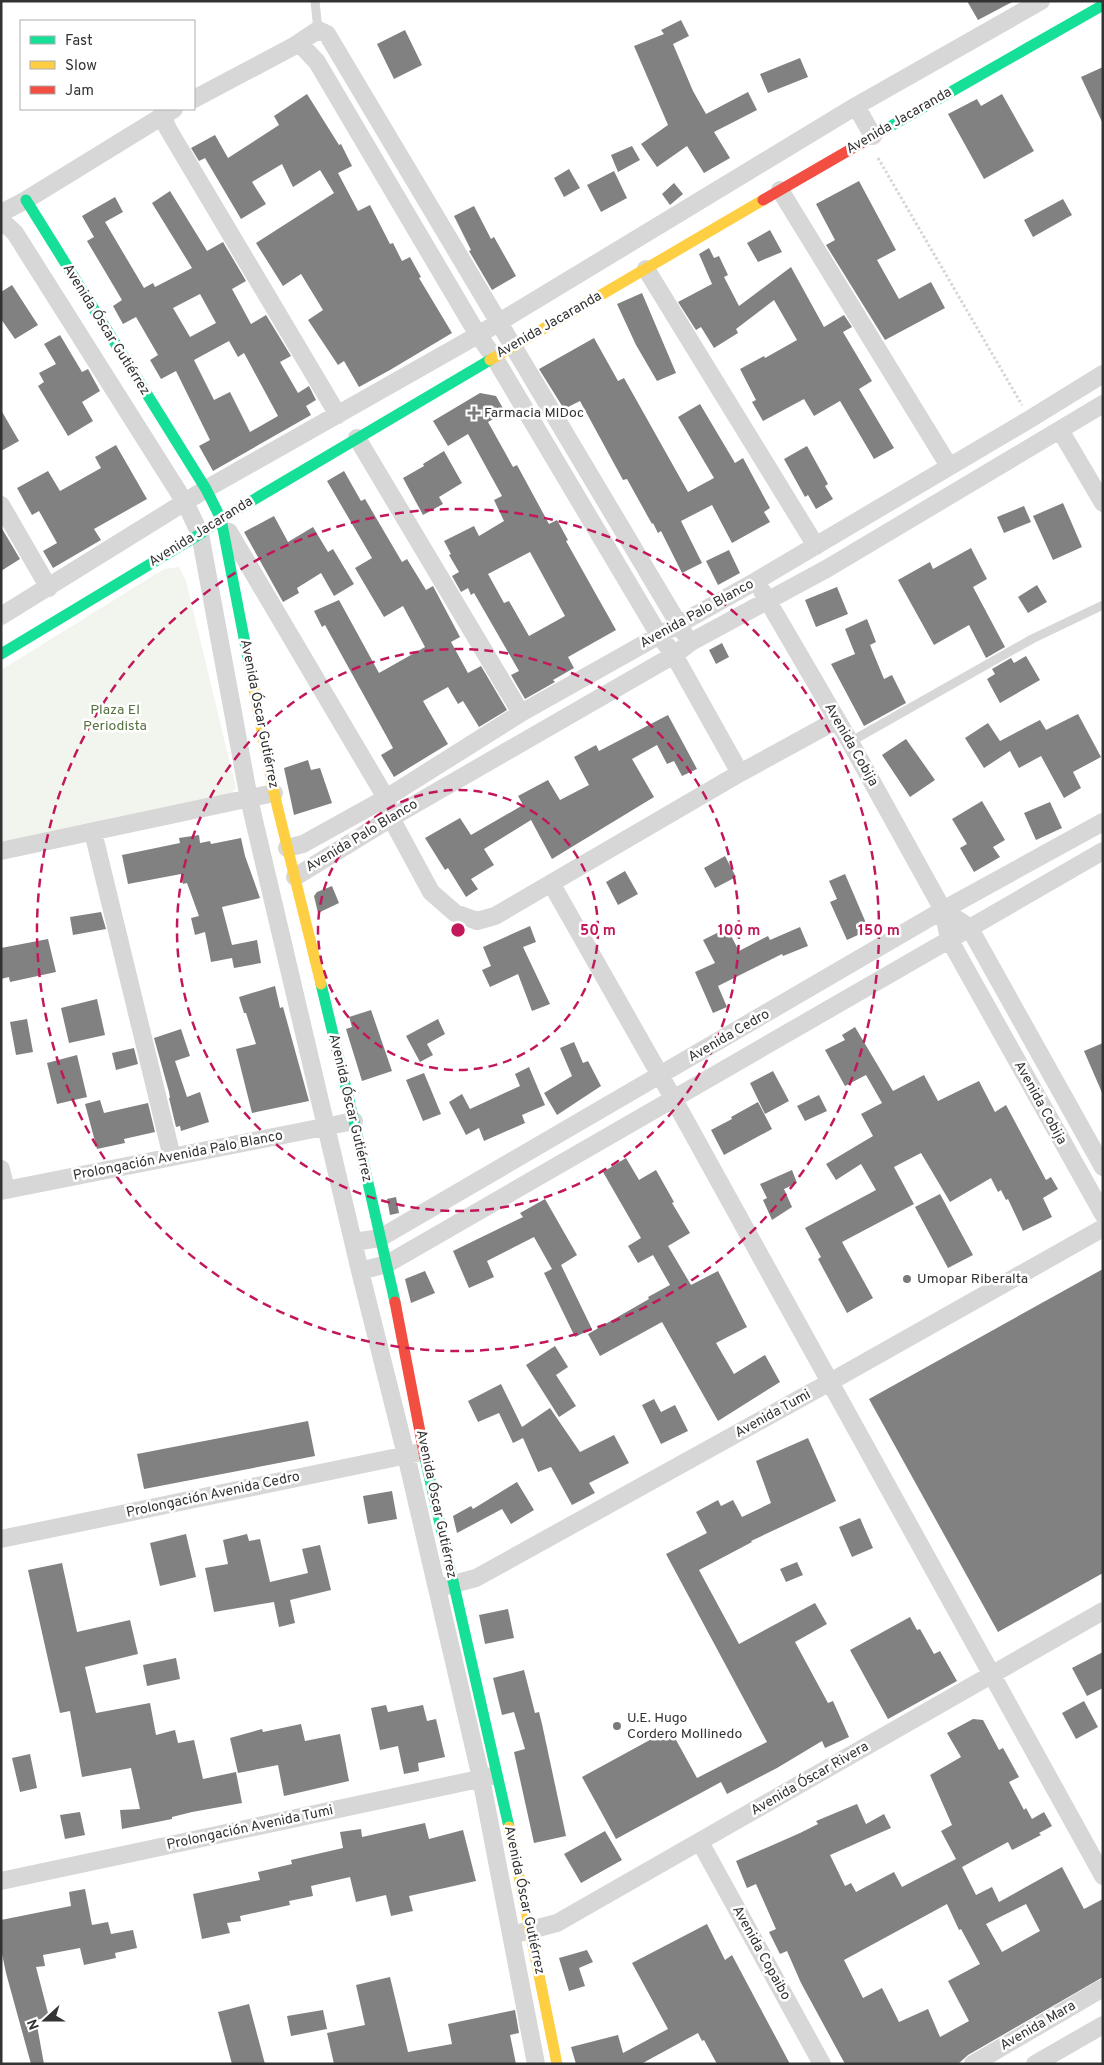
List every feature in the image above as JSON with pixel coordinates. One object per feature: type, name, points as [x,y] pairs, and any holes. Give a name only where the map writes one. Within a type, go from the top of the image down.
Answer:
[{"type":"street","name":"Avenida Jacaranda","points":[[1,616],[206,490],[478,334],[856,106],[1041,1]]},
{"type":"street","name":"Avenida Jacaranda","points":[[1,654],[200,534],[221,519],[494,357],[872,136],[1103,5]]},
{"type":"street","points":[[195,98],[323,32],[499,321],[690,642]]},
{"type":"street","points":[[294,46],[302,46],[317,62],[659,635],[674,655],[740,773]]},
{"type":"street","points":[[856,106],[872,136]]},
{"type":"street","points":[[1,213],[26,200],[168,112]]},
{"type":"street","points":[[168,112],[168,129],[338,415]]},
{"type":"street","points":[[780,190],[950,466]]},
{"type":"street","name":"Avenida Óscar Gutiérrez","points":[[26,200],[206,490],[221,519],[274,794],[387,1264],[424,1452],[445,1586]]},
{"type":"street","name":"Avenida Óscar Gutiérrez","points":[[1,220],[15,233],[186,504],[200,534],[249,799],[360,1271],[406,1455],[445,1586],[490,1777],[531,1930],[556,2064]]},
{"type":"street","points":[[646,269],[816,546]]},
{"type":"street","name":"Avenida Palo Blanco","points":[[287,848],[302,844],[386,798],[521,713],[756,581],[1103,374]]},
{"type":"street","name":"Avenida Palo Blanco","points":[[295,877],[392,818],[674,655],[690,642],[828,568],[1103,404]]},
{"type":"street","points":[[1060,430],[1103,503]]},
{"type":"street","points":[[357,438],[521,713]]},
{"type":"street","points":[[1,504],[49,588]]},
{"type":"street","points":[[221,519],[386,798],[392,818],[431,892],[455,913],[477,921],[496,916],[740,773],[836,720]]},
{"type":"street","name":"Avenida Cobija","points":[[756,581],[850,742],[944,910],[949,939],[1103,1214]]},
{"type":"street","points":[[1,851],[274,794]]},
{"type":"street","name":"Avenida Cedro","points":[[354,1242],[380,1238],[944,910],[1103,822]]},
{"type":"street","points":[[93,832],[172,1157]]},
{"type":"street","name":"Avenida Cedro","points":[[360,1271],[387,1264],[968,927],[1103,851]]},
{"type":"street","points":[[551,883],[673,1098],[1103,1876]]},
{"type":"street","name":"Avenida Cobija","points":[[944,910],[968,927],[1103,1167]]},
{"type":"street","name":"Prolongación Avenida Palo Blanco","points":[[4,1190],[354,1121]]},
{"type":"street","points":[[1,1169],[4,1190]]},
{"type":"street","name":"Avenida Tumi","points":[[445,1586],[476,1578],[1103,1228]]},
{"type":"street","name":"Prolongación Avenida Cedro","points":[[1,1539],[424,1452]]},
{"type":"street","name":"Avenida Óscar Rivera","points":[[511,1935],[557,1923],[1103,1611]]},
{"type":"street","name":"Avenida Óscar Gutiérrez","points":[[490,1777],[511,1935],[536,2064]]},
{"type":"street","name":"Prolongación Avenida Tumi","points":[[1,1882],[490,1777]]},
{"type":"street","name":"Avenida Copaibo","points":[[700,1842],[822,2064]]},
{"type":"street","name":"Avenida Mara","points":[[973,2064],[1103,1988]]},
{"type":"street","points":[[1035,2064],[1103,2025]]},
{"type":"lane","points":[[315,1],[323,32]]},
{"type":"lane","points":[[850,742],[1032,639],[1103,605]]},
{"type":"path","points":[[872,136],[876,156],[1030,419]]},
{"type":"green space","name":"Plaza El Periodista","points":[[179,567],[186,581],[236,788],[229,796],[1,844],[1,670],[164,569]]},
{"type":"building","points":[[967,1],[1014,1],[978,20]]},
{"type":"building","points":[[681,20],[689,36],[673,44],[693,91],[706,114],[748,92],[757,110],[714,132],[730,158],[704,173],[687,146],[657,167],[641,144],[668,125],[634,46],[664,34],[661,30]]},
{"type":"building","points":[[405,30],[422,65],[394,79],[377,44]]},
{"type":"building","points":[[800,58],[808,77],[768,93],[760,74]]},
{"type":"building","points":[[1103,67],[1103,124],[1081,77]]},
{"type":"building","points":[[307,94],[339,145],[341,144],[352,166],[338,173],[358,211],[370,205],[390,244],[393,243],[402,261],[410,257],[421,277],[419,278],[452,333],[359,387],[344,361],[338,365],[308,320],[323,310],[301,274],[283,286],[256,243],[334,193],[320,170],[293,187],[282,164],[252,182],[266,204],[241,219],[205,158],[199,161],[191,148],[215,135],[228,158],[279,125],[274,116]]},
{"type":"building","points":[[1002,94],[1034,151],[984,179],[948,114],[977,99],[981,106]]},
{"type":"building","points":[[632,146],[640,160],[618,172],[611,155]]},
{"type":"building","points":[[569,169],[580,188],[564,197],[554,178]]},
{"type":"building","points":[[614,171],[627,198],[601,212],[587,185]]},
{"type":"building","points":[[859,181],[896,250],[877,260],[899,299],[931,282],[945,308],[885,340],[826,245],[835,240],[816,204]]},
{"type":"building","points":[[674,183],[683,194],[670,205],[662,194]]},
{"type":"building","points":[[170,191],[207,251],[223,242],[246,281],[232,289],[251,324],[266,315],[291,356],[280,362],[298,393],[309,386],[316,400],[306,406],[311,415],[213,471],[199,446],[210,440],[176,371],[161,379],[150,360],[158,355],[136,317],[123,324],[113,306],[122,300],[87,241],[94,237],[82,216],[115,197],[123,212],[105,222],[144,288],[153,283],[155,287],[192,268],[152,203]],"holes":[[[200,294],[216,323],[190,337],[173,308]],[[229,341],[238,357],[244,353],[278,416],[250,432],[230,392],[214,400],[194,360]]]},
{"type":"building","points":[[1063,199],[1072,215],[1033,237],[1024,220]]},
{"type":"building","points":[[474,206],[491,239],[494,237],[516,276],[492,290],[469,251],[471,250],[454,216]]},
{"type":"building","points":[[770,230],[782,252],[758,262],[747,243]]},
{"type":"building","points":[[709,248],[714,258],[719,256],[728,275],[724,277],[739,306],[791,267],[824,327],[844,315],[852,327],[843,332],[872,381],[859,389],[894,448],[874,459],[840,401],[814,416],[804,399],[763,421],[752,402],[756,400],[740,369],[764,356],[765,358],[797,340],[774,300],[736,329],[738,333],[714,348],[701,327],[696,330],[678,302],[712,284],[699,254]]},
{"type":"building","points":[[12,285],[38,325],[15,339],[1,319],[1,292]]},
{"type":"building","points":[[642,293],[676,373],[657,381],[636,345],[617,304]]},
{"type":"building","points":[[60,335],[82,372],[88,369],[100,391],[82,402],[93,421],[68,436],[38,386],[44,382],[39,373],[56,364],[44,344]]},
{"type":"building","points":[[594,338],[618,381],[624,378],[688,492],[714,478],[678,417],[700,404],[735,463],[743,458],[770,508],[764,512],[770,522],[732,543],[712,505],[681,521],[702,563],[682,573],[661,531],[658,533],[652,524],[627,479],[623,480],[580,401],[564,409],[539,369]]},
{"type":"building","points":[[480,393],[496,396],[505,412],[488,422],[513,467],[517,465],[549,524],[557,520],[568,540],[566,541],[616,630],[568,657],[574,668],[553,680],[555,682],[525,699],[511,675],[519,671],[474,593],[471,595],[468,588],[461,592],[452,576],[459,572],[449,555],[451,554],[444,541],[474,526],[479,536],[504,521],[494,500],[502,496],[468,434],[448,446],[433,421]],"holes":[[[530,552],[565,616],[529,636],[509,601],[504,603],[488,574]]]},
{"type":"building","points":[[1,410],[19,441],[1,451]]},
{"type":"building","points":[[116,445],[147,499],[94,529],[101,540],[53,568],[43,551],[57,543],[39,511],[32,515],[17,488],[48,471],[60,491],[101,468],[95,457]]},
{"type":"building","points":[[807,446],[828,484],[825,486],[833,499],[816,509],[808,495],[805,497],[784,459]]},
{"type":"building","points":[[444,451],[462,483],[439,497],[443,504],[423,515],[403,478],[424,466],[423,464]]},
{"type":"building","points":[[344,471],[361,501],[365,499],[402,562],[407,559],[426,590],[433,586],[460,637],[451,642],[468,673],[481,666],[507,710],[479,727],[463,701],[458,704],[448,687],[423,701],[448,744],[394,777],[381,755],[393,748],[325,625],[322,627],[314,611],[339,600],[379,673],[425,647],[403,606],[384,617],[355,568],[372,558],[327,481]]},
{"type":"building","points":[[1063,503],[1082,547],[1053,560],[1033,516]]},
{"type":"building","points":[[1024,506],[1031,522],[1004,533],[997,517]]},
{"type":"building","points":[[274,516],[288,542],[313,527],[328,552],[333,549],[354,584],[334,596],[321,573],[297,588],[299,593],[283,602],[244,532]]},
{"type":"building","points":[[1,527],[20,559],[1,571]]},
{"type":"building","points":[[971,548],[987,579],[973,587],[1005,647],[986,658],[969,625],[934,645],[898,580],[930,562],[933,569]]},
{"type":"building","points":[[729,550],[740,573],[718,585],[706,561]]},
{"type":"building","points":[[1037,585],[1047,602],[1028,613],[1018,597]]},
{"type":"building","points":[[837,587],[848,614],[816,627],[805,600]]},
{"type":"building","points":[[867,619],[876,642],[870,645],[884,679],[892,675],[906,703],[864,726],[831,664],[855,654],[845,629]]},
{"type":"building","points":[[722,643],[729,657],[716,664],[709,650]]},
{"type":"building","points":[[1026,656],[1040,680],[1000,703],[987,679],[995,674],[992,669],[1011,658],[1014,663]]},
{"type":"building","points":[[1078,714],[1101,757],[1073,772],[1081,788],[1064,798],[1041,756],[1019,768],[1010,751],[984,768],[965,738],[988,723],[1000,741],[1040,720],[1046,730]]},
{"type":"building","points":[[668,715],[697,769],[682,776],[674,761],[667,764],[657,745],[632,759],[654,797],[552,859],[531,820],[484,849],[494,865],[471,879],[478,889],[466,897],[448,868],[445,870],[425,838],[460,818],[471,835],[523,805],[518,796],[548,780],[560,800],[589,785],[574,757],[596,745],[599,751]]},
{"type":"building","points":[[906,739],[935,780],[910,797],[882,755]]},
{"type":"building","points":[[308,760],[311,770],[320,768],[332,803],[294,815],[284,768]]},
{"type":"building","points":[[982,801],[1005,840],[993,847],[1000,857],[974,872],[960,848],[967,844],[952,819]]},
{"type":"building","points":[[1050,802],[1062,828],[1036,840],[1024,813]]},
{"type":"building","points":[[199,835],[200,843],[210,841],[211,844],[241,838],[245,856],[260,898],[222,907],[232,945],[257,940],[261,963],[234,968],[232,958],[211,962],[205,932],[195,935],[191,918],[199,916],[187,883],[183,884],[181,874],[128,884],[122,855],[180,843],[179,838]]},
{"type":"building","points":[[725,856],[736,877],[715,888],[704,868]]},
{"type":"building","points":[[625,871],[638,894],[618,905],[606,882]]},
{"type":"building","points":[[845,874],[869,930],[847,940],[830,902],[837,899],[829,881]]},
{"type":"building","points":[[332,886],[339,903],[318,913],[314,896],[317,892]]},
{"type":"building","points":[[101,912],[106,929],[73,935],[70,917]]},
{"type":"building","points":[[530,926],[536,942],[523,947],[550,1004],[532,1011],[518,974],[490,987],[482,970],[491,966],[483,947]]},
{"type":"building","points":[[800,927],[808,946],[783,956],[782,954],[718,986],[727,1007],[713,1013],[695,972],[715,963],[703,940],[727,928],[739,951],[768,936],[770,940]]},
{"type":"building","points":[[48,939],[56,972],[10,982],[9,977],[1,979],[1,948]]},
{"type":"building","points":[[275,986],[280,1008],[283,1007],[309,1101],[252,1113],[236,1049],[256,1044],[239,997]]},
{"type":"building","points":[[97,999],[105,1035],[69,1043],[61,1008]]},
{"type":"building","points":[[371,1010],[392,1071],[362,1081],[346,1029],[352,1027],[349,1017]]},
{"type":"building","points":[[27,1019],[33,1052],[16,1055],[10,1022]]},
{"type":"building","points":[[438,1019],[445,1034],[427,1044],[433,1055],[420,1062],[406,1036]]},
{"type":"building","points":[[855,1027],[893,1091],[924,1075],[938,1101],[979,1081],[995,1112],[1006,1105],[1046,1180],[1051,1177],[1058,1189],[1043,1198],[1052,1217],[1023,1231],[1008,1199],[1006,1200],[1001,1190],[998,1192],[991,1178],[950,1202],[921,1153],[894,1167],[914,1204],[842,1242],[873,1298],[847,1313],[818,1259],[821,1257],[805,1228],[876,1190],[861,1164],[836,1180],[826,1164],[873,1136],[861,1114],[882,1103],[866,1075],[845,1086],[825,1050],[845,1040],[842,1035]]},
{"type":"building","points":[[181,1029],[190,1056],[175,1061],[187,1097],[200,1092],[209,1122],[181,1131],[180,1126],[176,1127],[169,1092],[154,1038]]},
{"type":"building","points":[[574,1042],[583,1063],[588,1061],[601,1086],[557,1115],[544,1093],[572,1076],[560,1048]]},
{"type":"building","points":[[1103,1043],[1103,1095],[1084,1051]]},
{"type":"building","points":[[134,1048],[138,1064],[116,1070],[112,1053]]},
{"type":"building","points":[[77,1055],[87,1097],[57,1104],[47,1063]]},
{"type":"building","points":[[529,1067],[545,1105],[522,1115],[525,1123],[484,1141],[479,1128],[466,1135],[449,1102],[462,1094],[470,1109],[520,1086],[515,1074]]},
{"type":"building","points":[[773,1071],[789,1101],[765,1114],[750,1083]]},
{"type":"building","points":[[424,1073],[441,1114],[423,1121],[406,1080]]},
{"type":"building","points":[[819,1095],[827,1111],[805,1121],[797,1106]]},
{"type":"building","points":[[100,1100],[104,1113],[148,1103],[155,1132],[124,1139],[125,1143],[97,1149],[85,1104]]},
{"type":"building","points":[[758,1102],[772,1129],[724,1155],[711,1130]]},
{"type":"building","points":[[626,1158],[639,1180],[656,1170],[674,1202],[672,1203],[690,1233],[668,1246],[691,1285],[718,1271],[747,1327],[716,1343],[734,1374],[765,1355],[780,1382],[718,1421],[662,1322],[600,1356],[588,1334],[670,1285],[653,1255],[638,1263],[628,1246],[641,1238],[603,1172]]},
{"type":"building","points":[[792,1170],[797,1183],[784,1189],[792,1207],[772,1220],[763,1200],[767,1198],[760,1184]]},
{"type":"building","points":[[940,1194],[973,1255],[948,1268],[915,1207]]},
{"type":"building","points":[[396,1197],[399,1213],[390,1215],[387,1199]]},
{"type":"building","points":[[545,1199],[577,1255],[561,1265],[592,1329],[575,1337],[544,1273],[552,1269],[534,1237],[487,1261],[494,1277],[469,1288],[453,1251],[523,1217],[520,1213]]},
{"type":"building","points":[[1103,1269],[1103,1573],[998,1632],[869,1399]]},
{"type":"building","points":[[425,1271],[435,1293],[411,1303],[405,1279]]},
{"type":"building","points":[[555,1346],[568,1367],[556,1375],[576,1406],[559,1417],[526,1365]]},
{"type":"building","points":[[501,1384],[522,1427],[550,1408],[580,1452],[614,1435],[629,1463],[589,1483],[595,1493],[572,1505],[551,1467],[538,1472],[523,1438],[513,1443],[499,1413],[478,1422],[468,1401]]},
{"type":"building","points":[[654,1399],[661,1412],[675,1405],[688,1431],[661,1444],[642,1405]]},
{"type":"building","points":[[308,1421],[315,1456],[144,1489],[137,1454]]},
{"type":"building","points":[[808,1438],[836,1501],[751,1541],[699,1570],[739,1644],[815,1603],[827,1624],[795,1642],[828,1703],[833,1701],[849,1737],[825,1748],[822,1741],[777,1768],[727,1794],[721,1782],[616,1839],[582,1777],[670,1729],[697,1778],[767,1742],[666,1554],[707,1533],[696,1512],[718,1500],[721,1506],[733,1500],[742,1517],[771,1503],[756,1461]]},
{"type":"building","points":[[517,1482],[534,1510],[511,1524],[502,1509],[457,1533],[453,1516],[471,1506],[473,1509]]},
{"type":"building","points":[[392,1491],[397,1519],[368,1524],[363,1496]]},
{"type":"building","points":[[860,1518],[873,1548],[852,1557],[839,1527]]},
{"type":"building","points":[[186,1534],[196,1577],[160,1586],[150,1543]]},
{"type":"building","points":[[247,1534],[249,1541],[260,1539],[270,1582],[308,1573],[302,1549],[320,1545],[331,1590],[290,1600],[295,1623],[279,1627],[274,1602],[214,1612],[205,1568],[228,1564],[223,1540]]},
{"type":"building","points":[[797,1562],[803,1575],[786,1582],[780,1569]]},
{"type":"building","points":[[62,1563],[77,1632],[130,1620],[138,1654],[85,1667],[96,1713],[150,1703],[156,1735],[175,1730],[178,1743],[194,1740],[203,1779],[236,1772],[242,1803],[192,1812],[172,1817],[172,1819],[122,1829],[120,1810],[140,1809],[131,1768],[82,1777],[70,1711],[60,1713],[28,1570]]},
{"type":"building","points":[[508,1609],[514,1638],[485,1644],[479,1615]]},
{"type":"building","points":[[910,1617],[917,1630],[920,1629],[934,1654],[940,1651],[957,1681],[888,1719],[850,1650]]},
{"type":"building","points":[[1103,1652],[1103,1688],[1087,1696],[1072,1668]]},
{"type":"building","points":[[176,1658],[180,1679],[147,1686],[143,1665]]},
{"type":"building","points":[[524,1670],[535,1713],[539,1712],[566,1836],[534,1843],[514,1752],[525,1749],[514,1712],[502,1715],[493,1678]]},
{"type":"building","points":[[1084,1701],[1098,1727],[1076,1739],[1062,1713]]},
{"type":"building","points":[[386,1705],[388,1712],[423,1705],[427,1721],[436,1719],[445,1757],[418,1763],[419,1771],[404,1774],[398,1746],[380,1750],[371,1708]]},
{"type":"building","points":[[973,1719],[983,1720],[999,1750],[1003,1748],[1019,1777],[1009,1782],[1024,1810],[1026,1808],[1032,1819],[1044,1812],[1052,1826],[1039,1833],[1041,1835],[1012,1850],[1008,1842],[962,1867],[976,1895],[992,1887],[999,1902],[1062,1867],[1084,1909],[1103,1899],[1103,1977],[968,2055],[958,2064],[845,2064],[801,1983],[787,1951],[780,1954],[769,1932],[776,1929],[756,1884],[747,1888],[736,1861],[818,1824],[816,1821],[857,1804],[866,1824],[884,1814],[891,1828],[830,1855],[845,1886],[851,1883],[856,1892],[894,1872],[902,1887],[956,1859],[941,1831],[952,1825],[930,1775],[961,1757],[947,1733]],"holes":[[[947,1904],[959,1930],[961,1929],[980,1964],[948,1981],[969,2021],[940,2037],[928,2009],[899,2022],[882,1988],[863,1998],[844,1960]],[[1026,1904],[1040,1931],[1002,1952],[986,1924]]]},
{"type":"building","points":[[301,1724],[305,1741],[340,1734],[349,1781],[284,1796],[278,1765],[238,1773],[230,1738],[262,1729],[263,1732]]},
{"type":"building","points":[[30,1754],[37,1788],[20,1792],[12,1758]]},
{"type":"building","points":[[80,1812],[85,1835],[65,1839],[60,1815]]},
{"type":"building","points":[[425,1823],[429,1839],[463,1830],[476,1881],[409,1896],[413,1911],[391,1916],[386,1895],[356,1902],[350,1877],[311,1886],[313,1896],[289,1901],[290,1905],[240,1916],[241,1921],[227,1923],[230,1933],[202,1939],[193,1894],[260,1880],[258,1872],[292,1864],[291,1860],[343,1848],[340,1832],[361,1829],[362,1837]]},
{"type":"building","points":[[605,1831],[622,1860],[581,1883],[564,1854]]},
{"type":"building","points":[[85,1889],[92,1925],[108,1922],[111,1934],[133,1930],[137,1948],[115,1953],[116,1958],[84,1965],[80,1948],[43,1955],[45,1966],[36,1967],[49,2017],[36,2020],[44,2064],[31,2064],[1,1949],[1,1920],[71,1906],[69,1892]]},
{"type":"building","points":[[707,1924],[725,1960],[732,1955],[790,2064],[717,2064],[698,2033],[641,2064],[576,2064],[571,2047],[618,2035],[623,2053],[668,2029],[632,1963]]},
{"type":"building","points":[[587,1950],[593,1962],[579,1968],[585,1986],[569,1991],[559,1958]]},
{"type":"building","points":[[390,1977],[408,2052],[452,2044],[448,2024],[515,2010],[519,2033],[510,2035],[516,2064],[334,2064],[327,2033],[365,2025],[356,1985]]},
{"type":"building","points":[[249,2004],[265,2064],[232,2064],[218,2012]]},
{"type":"building","points":[[323,2010],[327,2029],[291,2036],[287,2016]]},
{"type":"traffic: fast","points":[[884,130],[1103,5]]},
{"type":"traffic: fast","points":[[26,200],[206,489],[221,519],[251,674]]},
{"type":"traffic: fast","points":[[1,654],[200,534],[221,519],[490,360]]},
{"type":"traffic: fast","points":[[321,984],[395,1302]]},
{"type":"traffic: fast","points":[[425,1458],[509,1827]]},
{"type":"traffic: slow","points":[[490,360],[763,200]]},
{"type":"traffic: slow","points":[[251,674],[274,793],[321,984]]},
{"type":"traffic: slow","points":[[509,1827],[557,2064]]},
{"type":"traffic: jam","points":[[763,200],[884,130]]},
{"type":"traffic: jam","points":[[395,1302],[425,1458]]},
{"type":"place","name":"Farmacia MIDoc","points":[[474,413]]},
{"type":"place","name":"Umopar Riberalta","points":[[907,1279]]},
{"type":"place","name":"U.E. Hugo Cordero Mollinedo","points":[[617,1726]]}]
